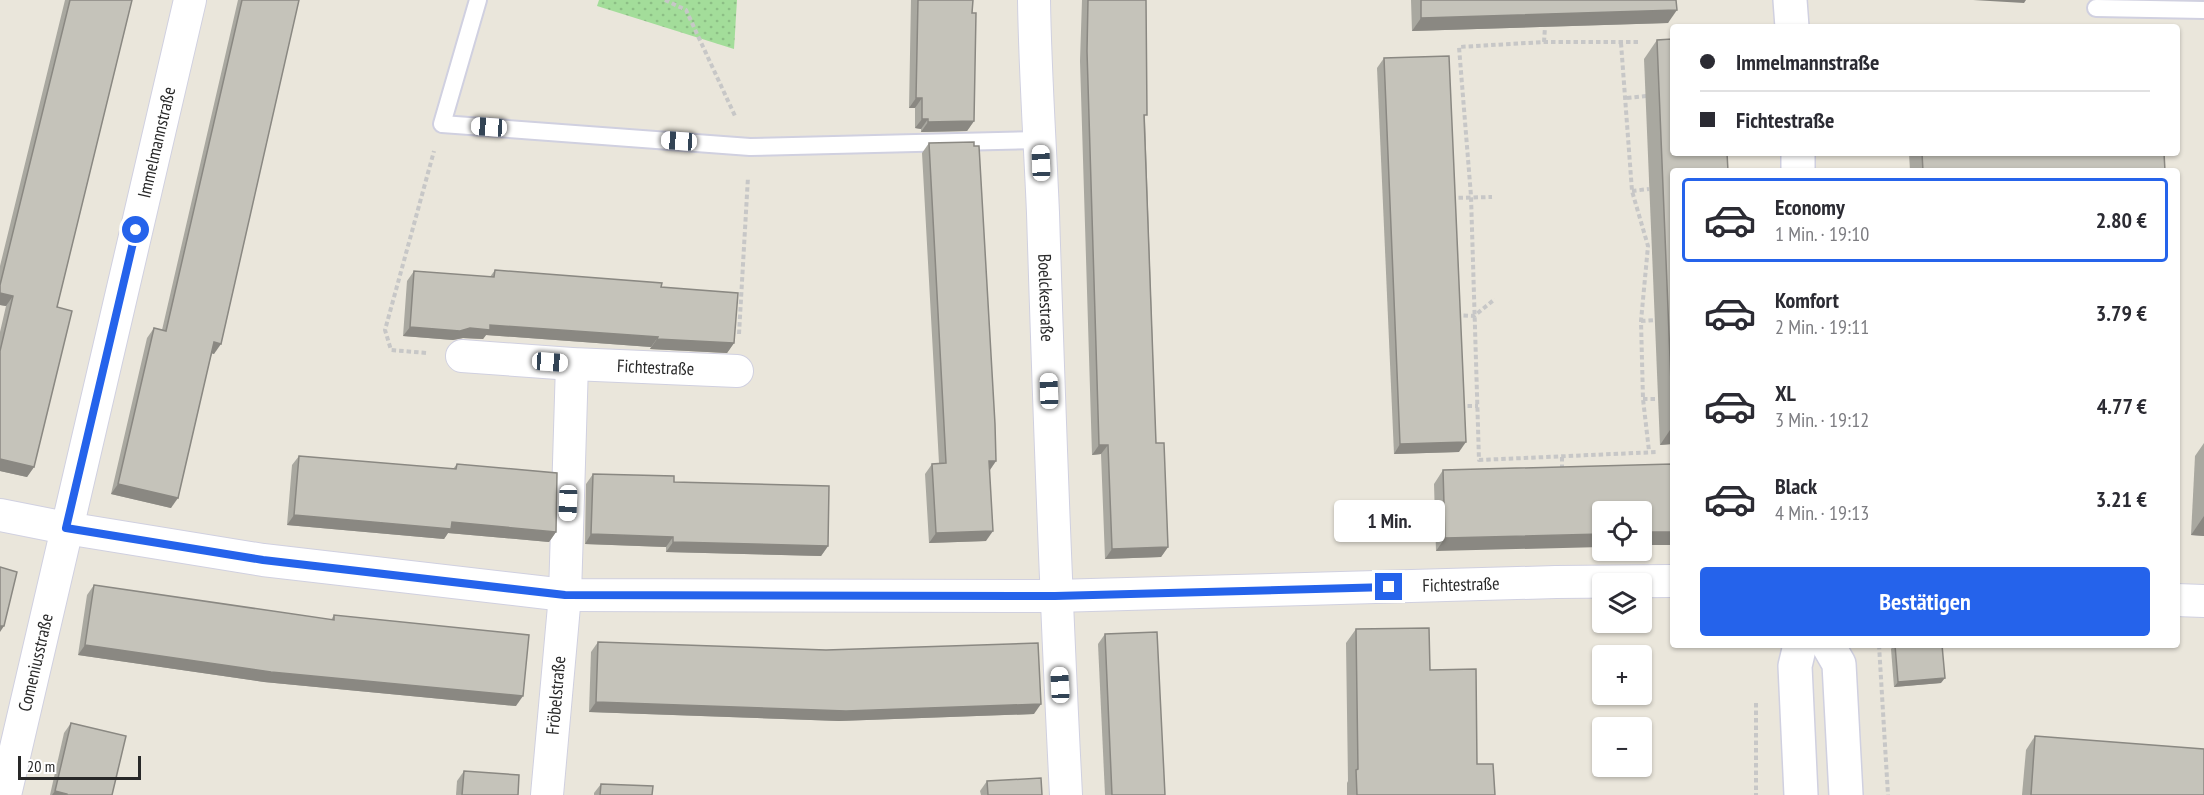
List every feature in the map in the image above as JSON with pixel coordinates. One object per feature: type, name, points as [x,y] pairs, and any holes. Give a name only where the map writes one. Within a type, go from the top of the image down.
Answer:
[{"type":"street","name":"Immelmannstraße","points":[[66,528],[189,0]]},
{"type":"street","name":"Boelckestraße","points":[[1034,0],[1034,61],[1040,140],[1055,596],[1066,795]]},
{"type":"street","points":[[1790,0],[1791,24]]},
{"type":"street","name":"Fichtestraße","points":[[462,356],[737,372]]},
{"type":"street","points":[[565,595],[572,364]]},
{"type":"street","name":"Fichtestraße","points":[[0,515],[263,560],[565,595],[1055,596],[1670,581]]},
{"type":"street","name":"Comeniusstraße","points":[[4,795],[66,528]]},
{"type":"street","name":"Fröbelstraße","points":[[547,795],[565,595]]},
{"type":"street","points":[[2180,600],[2204,601]]},
{"type":"street","points":[[1799,648],[1795,666],[1801,795]]},
{"type":"street","points":[[1830,648],[1839,664],[1846,795]]},
{"type":"lane","points":[[478,0],[442,124],[750,147],[1040,140]]},
{"type":"lane","points":[[2096,8],[2204,10]]},
{"type":"path","points":[[1544,42],[1545,27]]},
{"type":"path","points":[[1638,42],[1544,42],[1459,47],[1471,196],[1479,460],[1658,452]]},
{"type":"path","points":[[1621,43],[1627,98],[1632,190],[1647,246],[1641,321],[1643,399],[1649,451]]},
{"type":"path","points":[[1627,98],[1646,96]]},
{"type":"path","points":[[442,124],[385,330],[391,350],[462,356]]},
{"type":"path","points":[[1632,190],[1649,189]]},
{"type":"path","points":[[1448,198],[1492,197]]},
{"type":"path","points":[[1453,315],[1474,316],[1495,299]]},
{"type":"path","points":[[1641,321],[1655,320]]},
{"type":"path","points":[[1643,399],[1658,399]]},
{"type":"path","points":[[1457,406],[1478,406]]},
{"type":"path","points":[[1562,457],[1562,480]]},
{"type":"path","points":[[1879,648],[1888,795]]},
{"type":"path","points":[[1756,701],[1756,795]]},
{"type":"green space","points":[[599,0],[737,0],[734,49],[597,6]]},
{"type":"building","points":[[70,0],[132,0],[57,307],[72,311],[34,467],[0,459],[0,351],[13,296],[0,293],[0,285]]},
{"type":"building","points":[[242,0],[299,0],[221,344],[214,342],[178,498],[118,484],[154,328],[166,331]]},
{"type":"building","points":[[918,0],[973,0],[972,13],[976,13],[974,121],[928,122],[928,119],[922,119],[922,98],[916,98]]},
{"type":"building","points":[[1088,0],[1146,0],[1147,115],[1144,115],[1156,443],[1164,443],[1168,547],[1112,549],[1108,445],[1099,445],[1087,51]]},
{"type":"building","points":[[1421,0],[1676,0],[1677,10],[1421,18]]},
{"type":"building","points":[[1670,39],[1670,156],[1727,156],[1728,168],[1670,168],[1670,358],[1657,40]]},
{"type":"building","points":[[1449,56],[1466,442],[1400,444],[1384,58]]},
{"type":"building","points":[[974,142],[974,146],[979,146],[995,424],[996,461],[989,461],[993,531],[936,533],[932,464],[946,463],[929,143]]},
{"type":"building","points":[[1922,156],[2164,156],[2165,168],[1923,168]]},
{"type":"building","points":[[495,270],[662,283],[661,287],[738,293],[734,343],[490,325],[490,330],[470,328],[460,331],[410,327],[414,271],[494,277]]},
{"type":"building","points":[[299,456],[456,469],[457,464],[557,473],[556,532],[452,522],[451,529],[294,515]]},
{"type":"building","points":[[1670,464],[1670,532],[1652,532],[1652,501],[1592,501],[1592,534],[1445,538],[1443,470]]},
{"type":"building","points":[[593,474],[674,476],[674,482],[829,486],[828,546],[673,542],[673,537],[591,534]]},
{"type":"building","points":[[0,567],[17,572],[4,626],[0,626]]},
{"type":"building","points":[[94,585],[334,620],[334,615],[529,635],[523,696],[271,672],[85,645]]},
{"type":"building","points":[[1429,628],[1430,670],[1476,669],[1477,764],[1493,764],[1495,795],[1357,795],[1356,629]]},
{"type":"building","points":[[1157,632],[1165,795],[1112,795],[1105,634]]},
{"type":"building","points":[[598,642],[826,650],[1038,643],[1041,704],[846,711],[596,702]]},
{"type":"building","points":[[1895,648],[1942,648],[1945,678],[1898,682]]},
{"type":"building","points":[[71,723],[126,736],[112,795],[67,795],[55,791]]},
{"type":"building","points":[[2035,736],[2204,749],[2204,795],[2031,795]]},
{"type":"building","points":[[464,771],[519,775],[518,795],[462,795]]},
{"type":"building","points":[[1041,778],[1042,795],[988,795],[987,781]]},
{"type":"building","points":[[601,784],[653,786],[652,795],[600,795]]},
{"type":"route","points":[[136,230],[66,528],[263,560],[565,595],[1055,596],[1389,587]]}]
